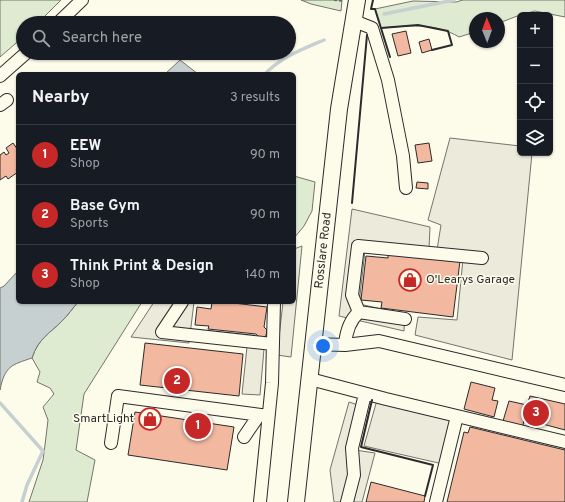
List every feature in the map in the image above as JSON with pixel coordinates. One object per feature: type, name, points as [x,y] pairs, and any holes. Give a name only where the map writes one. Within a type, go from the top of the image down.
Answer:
[{"type":"main road","name":"Rosslare Road","points":[[296,502],[339,109],[357,0]]},
{"type":"street","points":[[65,16],[82,0]]},
{"type":"street","points":[[354,21],[372,28],[388,80],[403,156],[406,188]]},
{"type":"street","points":[[0,76],[18,60]]},
{"type":"street","points":[[359,312],[352,295],[358,246],[482,258]]},
{"type":"street","points":[[181,304],[162,332],[273,344]]},
{"type":"street","points":[[260,502],[264,416],[272,383],[274,304]]},
{"type":"street","points":[[345,345],[347,330],[353,317],[359,312],[405,319]]},
{"type":"street","points":[[313,344],[345,345],[379,341],[565,385]]},
{"type":"street","points":[[310,379],[365,394],[565,442]]},
{"type":"street","points":[[347,502],[354,475],[352,448],[365,394]]},
{"type":"street","points":[[111,443],[118,396],[264,416]]},
{"type":"street","points":[[244,437],[264,416]]},
{"type":"street","points":[[436,502],[457,416]]},
{"type":"green space","points":[[0,0],[61,0],[45,16],[16,16],[16,43],[0,57]]},
{"type":"green space","points":[[301,0],[342,0],[341,11],[311,4]]},
{"type":"green space","points":[[463,0],[565,0],[565,17],[553,15],[553,12],[517,12],[517,16],[505,21],[505,12],[469,12],[469,34],[459,37],[450,32],[430,27],[411,26],[381,28],[375,9],[413,1],[456,2]]},
{"type":"green space","points":[[296,177],[315,182],[312,211],[304,226],[296,236]]},
{"type":"green space","points":[[76,304],[141,304],[84,394],[76,450],[95,460],[87,502],[29,502],[43,460],[48,420],[43,407],[54,394],[50,388],[37,382],[40,372],[32,358],[34,351],[44,337],[64,319]]},
{"type":"shaded area","points":[[180,60],[195,72],[167,72]]},
{"type":"shaded area","points":[[450,138],[517,146],[517,156],[532,156],[512,360],[415,335],[418,317],[457,320],[463,259],[436,256],[441,225],[428,220]]},
{"type":"shaded area","points":[[352,209],[430,227],[429,249],[365,251],[359,304],[405,314],[404,331],[339,316]]},
{"type":"shaded area","points":[[302,246],[291,357],[277,355],[283,304],[296,304],[296,248]]},
{"type":"shaded area","points":[[16,273],[16,304],[76,304],[64,319],[44,337],[34,351],[32,358],[14,365],[7,371],[0,390],[0,288],[4,286]]},
{"type":"shaded area","points":[[153,304],[194,304],[189,343],[131,337]]},
{"type":"shaded area","points":[[247,347],[264,349],[260,395],[242,394]]},
{"type":"shaded area","points":[[377,400],[452,420],[443,464],[364,446]]},
{"type":"shaded area","points":[[349,402],[358,405],[348,449],[375,453],[362,502],[334,502],[330,470]]},
{"type":"building","points":[[406,31],[411,53],[398,56],[392,34]]},
{"type":"building","points":[[429,39],[432,50],[422,53],[419,42]]},
{"type":"building","points":[[13,143],[16,147],[16,173],[8,179],[6,176],[0,180],[0,155],[4,152],[6,155],[9,153],[6,148]]},
{"type":"building","points":[[429,143],[432,161],[418,163],[415,145]]},
{"type":"building","points":[[417,182],[428,183],[428,189],[416,188]]},
{"type":"building","name":"O'Learys Garage","points":[[388,253],[460,261],[453,317],[381,308],[382,302],[361,300],[366,256],[388,258]]},
{"type":"building","points":[[212,304],[242,304],[267,307],[264,327],[267,330],[266,336],[263,338],[256,334],[208,329],[209,326],[195,325],[197,307],[211,309]]},
{"type":"building","points":[[145,343],[243,354],[239,396],[140,385]]},
{"type":"building","points":[[471,382],[495,388],[492,400],[498,401],[494,417],[464,409]]},
{"type":"building","points":[[530,396],[565,404],[565,430],[524,419],[523,426],[503,421],[509,401],[527,405]]},
{"type":"building","points":[[135,412],[234,427],[227,470],[128,455]]},
{"type":"building","points":[[470,427],[565,450],[565,502],[447,502],[464,432],[468,433]]},
{"type":"building","points":[[371,482],[425,496],[424,502],[366,502]]},
{"type":"waterway","points":[[384,14],[454,0]]},
{"type":"waterway","points":[[296,52],[324,40]]},
{"type":"waterway","points":[[267,72],[282,60]]},
{"type":"waterway","points":[[0,403],[43,451],[27,485],[22,502]]},
{"type":"wall","points":[[373,0],[371,9],[375,9],[390,57]]},
{"type":"wall","points":[[381,28],[418,25],[448,31],[452,45],[432,50]]},
{"type":"wall","points":[[352,203],[367,35]]},
{"type":"wall","points":[[372,400],[361,447],[433,465],[425,496]]},
{"type":"place","name":"O'Learys Garage","points":[[410,280]]},
{"type":"place","name":"Base Gym","points":[[177,381]]},
{"type":"place","name":"Think Print & Design","points":[[536,413]]},
{"type":"place","name":"SmartLight","points":[[150,419]]},
{"type":"place","name":"EEW","points":[[198,426]]}]
